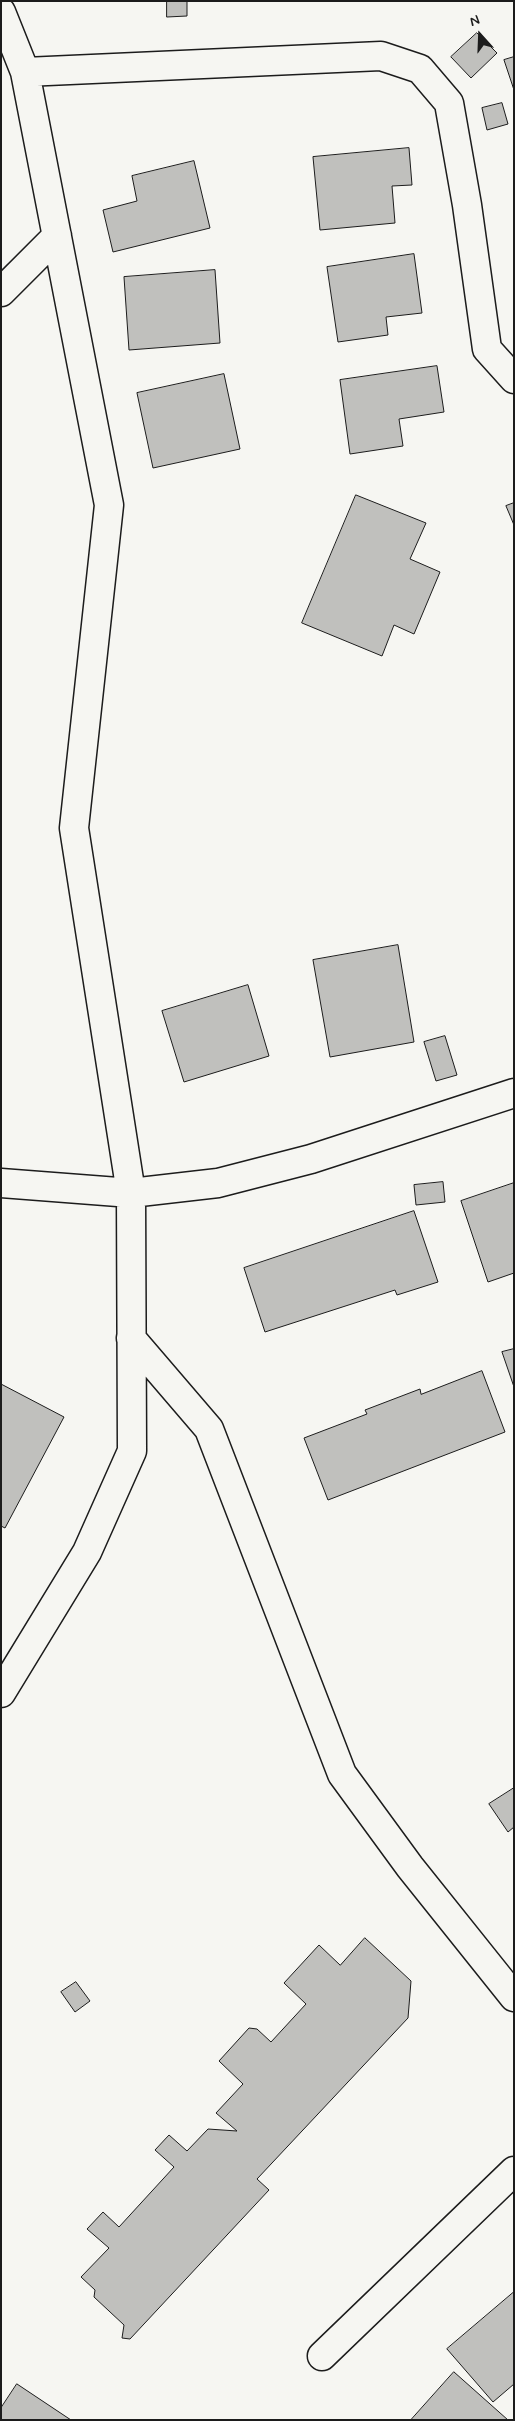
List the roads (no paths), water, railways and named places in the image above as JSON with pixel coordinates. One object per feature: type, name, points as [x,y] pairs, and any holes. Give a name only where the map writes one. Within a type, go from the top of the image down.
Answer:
[{"type":"street","points":[[1,12],[25,72],[109,505],[74,828],[131,1193],[132,1338],[132,1452],[87,1552],[1,1693]]},
{"type":"street","points":[[25,72],[381,56],[420,69],[449,103],[467,205],[487,349],[514,380]]},
{"type":"street","points":[[1,292],[57,236]]},
{"type":"street","points":[[1,1183],[131,1193],[218,1183],[311,1160],[514,1093]]},
{"type":"street","points":[[132,1338],[209,1430],[342,1774],[410,1867],[514,1997]]},
{"type":"street","points":[[322,2356],[514,2171]]}]
